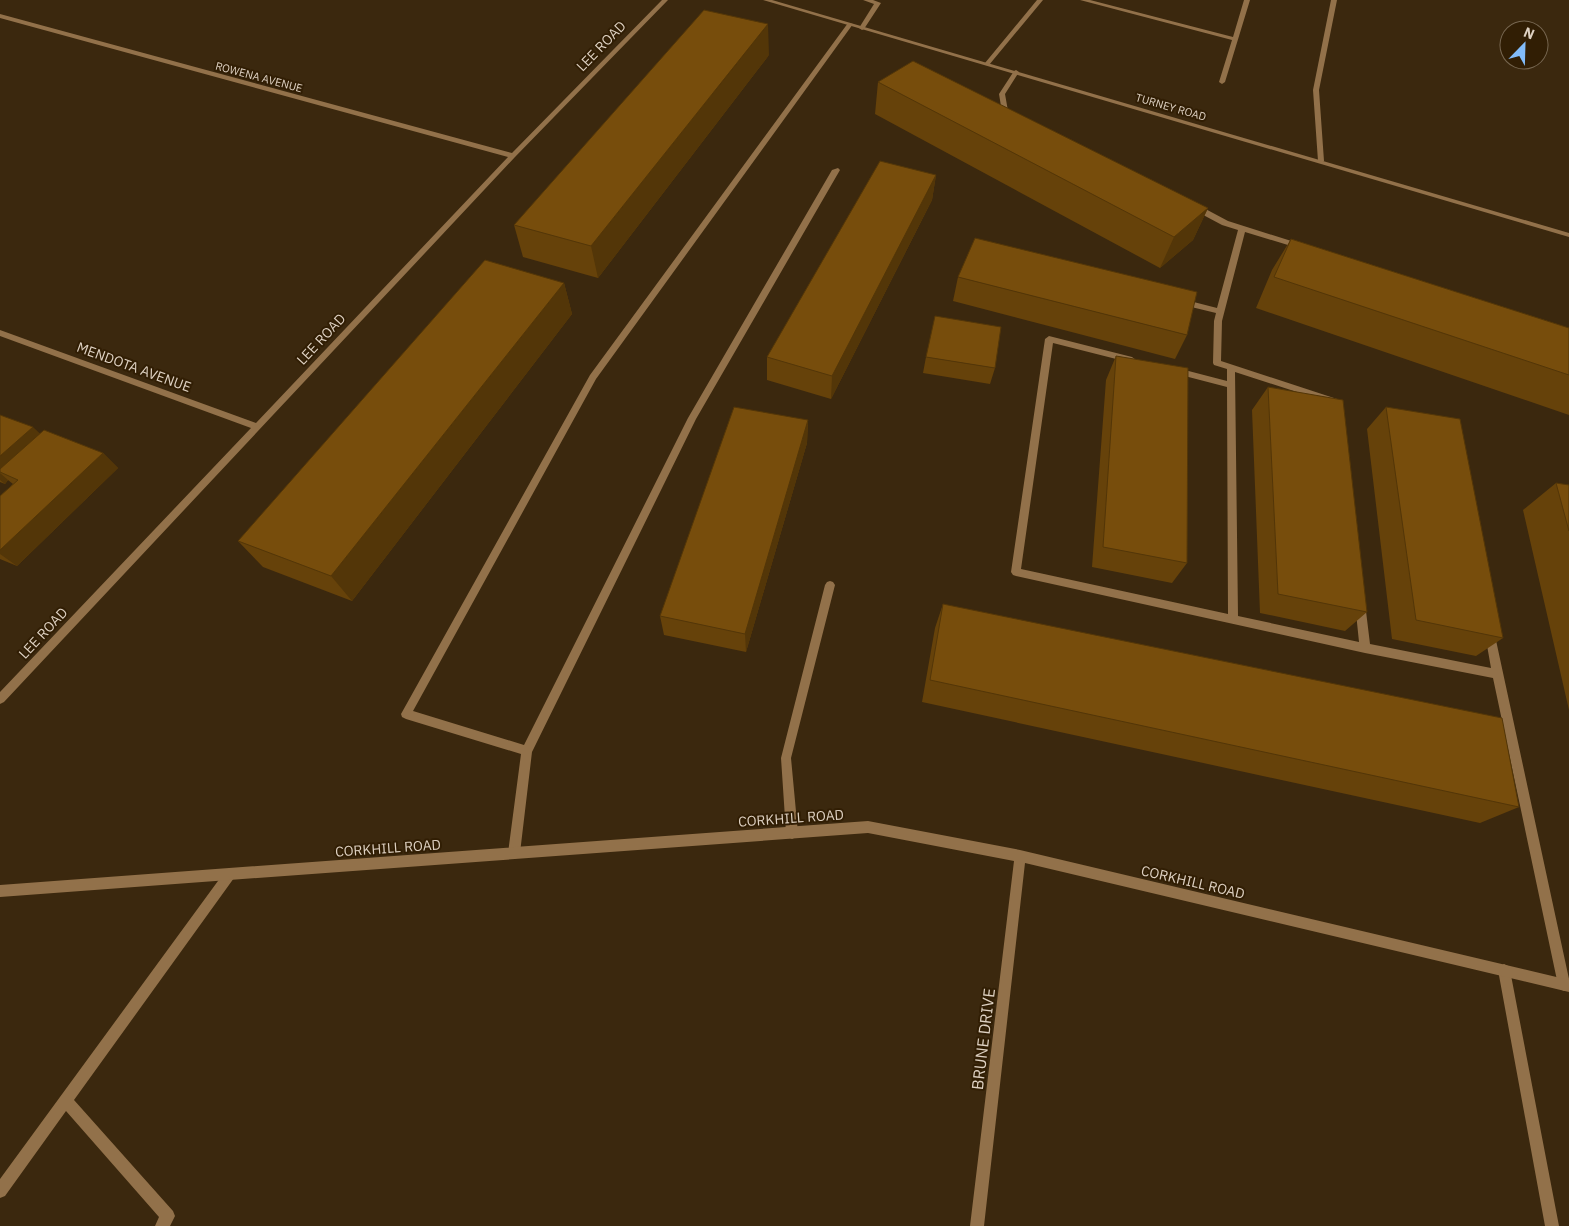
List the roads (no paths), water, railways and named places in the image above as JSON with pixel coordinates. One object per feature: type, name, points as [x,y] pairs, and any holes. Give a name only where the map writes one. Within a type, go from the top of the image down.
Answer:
[{"type":"street","name":"LEE ROAD","points":[[0,699],[513,156],[665,0]]},
{"type":"street","name":"TURNEY ROAD","points":[[766,0],[1569,235]]},
{"type":"street","points":[[862,28],[879,2],[866,0]]},
{"type":"street","points":[[987,64],[1040,0]]},
{"type":"street","points":[[1083,0],[1235,39]]},
{"type":"street","points":[[1222,82],[1247,0]]},
{"type":"street","points":[[1321,161],[1316,90],[1334,0]]},
{"type":"street","name":"ROWENA AVENUE","points":[[0,16],[513,156]]},
{"type":"street","points":[[527,750],[406,714],[593,377],[850,24]]},
{"type":"street","points":[[1016,72],[1002,94],[1006,112],[1023,121]]},
{"type":"street","points":[[514,853],[527,750],[692,418],[836,170]]},
{"type":"street","points":[[1190,205],[1225,223],[1307,249]]},
{"type":"street","points":[[1242,228],[1218,321],[1218,363],[1334,400],[1338,409]]},
{"type":"street","points":[[1173,299],[1220,311]]},
{"type":"street","name":"MENDOTA AVENUE","points":[[0,333],[258,426]]},
{"type":"street","points":[[1145,363],[1049,340],[1016,572],[1365,648],[1497,674]]},
{"type":"street","points":[[1231,367],[1233,618]]},
{"type":"street","points":[[1164,368],[1231,385]]},
{"type":"street","points":[[792,833],[786,758],[830,585]]},
{"type":"street","points":[[1359,590],[1365,648]]},
{"type":"street","points":[[1488,626],[1567,986]]},
{"type":"street","name":"CORKHILL ROAD","points":[[0,892],[868,827],[1020,856],[1567,986]]},
{"type":"street","name":"BRUNE DRIVE","points":[[977,1226],[1020,856]]},
{"type":"street","points":[[0,1191],[230,874]]},
{"type":"street","points":[[1504,970],[1552,1226]]},
{"type":"street","points":[[66,1100],[168,1216],[162,1226]]}]
